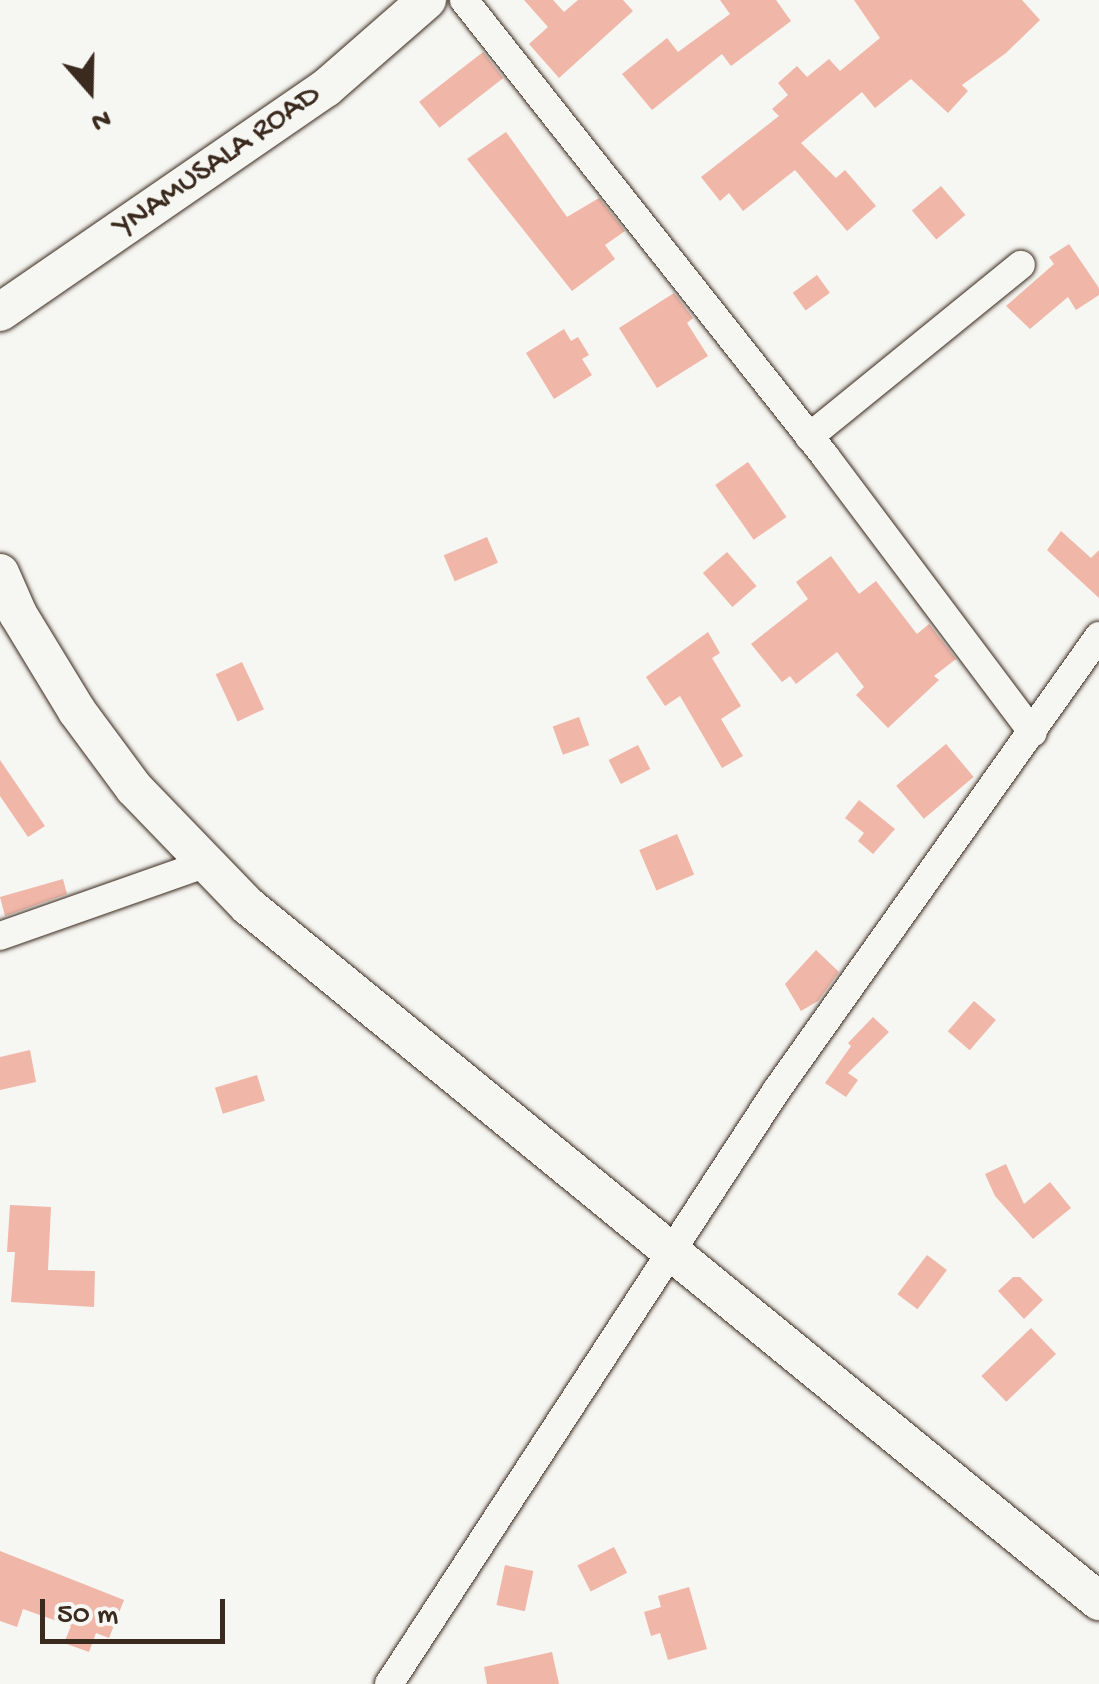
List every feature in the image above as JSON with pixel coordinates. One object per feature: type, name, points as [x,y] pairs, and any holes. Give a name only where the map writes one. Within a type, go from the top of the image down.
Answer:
[{"type":"main road","name":"YNAMUSALA ROAD","points":[[0,312],[326,88],[427,0]]},
{"type":"main road","points":[[0,573],[18,614],[76,711],[134,788],[248,906],[1099,1602]]},
{"type":"street","points":[[464,0],[809,437],[1033,733]]},
{"type":"street","points":[[809,437],[1021,264]]},
{"type":"street","points":[[389,1684],[776,1091],[1099,636]]},
{"type":"street","points":[[0,936],[207,863]]},
{"type":"building","points":[[524,0],[553,0],[564,12],[578,0],[623,0],[633,11],[559,78],[529,44],[548,27]]},
{"type":"building","points":[[720,0],[776,0],[791,21],[731,66],[722,54],[652,110],[622,74],[667,38],[678,52],[730,14]]},
{"type":"building","points":[[854,0],[1022,0],[1040,20],[1006,53],[962,85],[968,91],[948,113],[911,79],[875,108],[862,92],[801,143],[836,178],[845,170],[876,206],[847,231],[795,170],[743,211],[729,193],[720,201],[701,177],[779,116],[772,109],[788,95],[778,83],[797,66],[807,77],[829,59],[840,71],[880,38]]},
{"type":"building","points":[[483,52],[503,78],[439,128],[419,102]]},
{"type":"building","points":[[506,132],[567,217],[599,198],[625,231],[605,245],[615,259],[572,291],[467,159]]},
{"type":"building","points":[[941,186],[965,215],[936,240],[912,210]]},
{"type":"building","points":[[1069,244],[1099,288],[1099,295],[1076,310],[1068,297],[1030,329],[1006,306],[1054,264],[1049,257]]},
{"type":"building","points":[[817,275],[830,293],[806,310],[793,293]]},
{"type":"building","points":[[674,293],[693,318],[687,323],[708,356],[657,388],[619,328]]},
{"type":"building","points":[[564,329],[571,341],[578,337],[589,355],[582,359],[592,375],[554,399],[526,353]]},
{"type":"building","points":[[748,462],[786,517],[754,540],[715,485]]},
{"type":"building","points":[[1061,531],[1091,558],[1099,550],[1099,598],[1047,550]]},
{"type":"building","points":[[487,537],[498,563],[455,581],[444,555]]},
{"type":"building","points":[[727,552],[757,586],[732,607],[703,573]]},
{"type":"building","points":[[831,556],[859,594],[876,581],[917,634],[929,624],[956,659],[934,676],[939,680],[888,728],[856,695],[864,687],[837,652],[796,684],[790,676],[782,682],[751,644],[808,599],[796,582]]},
{"type":"building","points":[[708,632],[720,653],[712,658],[741,706],[721,719],[743,756],[722,768],[680,696],[665,706],[646,677]]},
{"type":"building","points":[[242,662],[264,709],[238,721],[216,674]]},
{"type":"building","points":[[579,717],[589,745],[563,755],[553,727]]},
{"type":"building","points":[[946,744],[974,777],[924,819],[896,786]]},
{"type":"building","points":[[638,745],[650,769],[621,784],[609,760]]},
{"type":"building","points":[[0,760],[45,826],[28,837],[0,796]]},
{"type":"building","points":[[859,800],[895,829],[873,854],[858,841],[864,833],[845,818]]},
{"type":"building","points":[[677,834],[694,875],[656,891],[639,850]]},
{"type":"building","points":[[63,879],[67,894],[5,916],[0,897]]},
{"type":"building","points":[[816,950],[839,972],[818,1001],[801,1011],[785,984]]},
{"type":"building","points":[[974,1001],[996,1020],[970,1050],[948,1031]]},
{"type":"building","points":[[873,1017],[889,1032],[848,1073],[858,1080],[846,1097],[825,1083],[851,1046],[848,1043]]},
{"type":"building","points":[[30,1050],[36,1082],[0,1090],[0,1057]]},
{"type":"building","points":[[257,1075],[265,1101],[223,1114],[215,1088]]},
{"type":"building","points":[[1006,1164],[1024,1204],[1050,1182],[1071,1208],[1033,1239],[995,1196],[985,1174]]},
{"type":"building","points":[[10,1205],[51,1207],[48,1270],[95,1271],[94,1307],[11,1302],[15,1252],[7,1252]]},
{"type":"building","points":[[927,1255],[947,1270],[917,1309],[898,1294]]},
{"type":"building","points":[[1013,1277],[1020,1277],[1043,1300],[1024,1319],[998,1291]]},
{"type":"building","points":[[1031,1328],[1056,1354],[1006,1402],[981,1376]]},
{"type":"building","points":[[614,1547],[627,1573],[591,1591],[577,1566]]},
{"type":"building","points":[[0,1551],[124,1600],[109,1638],[96,1633],[89,1652],[64,1643],[71,1626],[23,1609],[17,1627],[0,1621]]},
{"type":"building","points":[[505,1565],[533,1571],[525,1611],[496,1605]]},
{"type":"building","points":[[689,1587],[707,1649],[668,1660],[660,1633],[651,1636],[644,1612],[661,1607],[658,1596]]},
{"type":"building","points":[[552,1652],[559,1684],[487,1684],[484,1667]]}]
